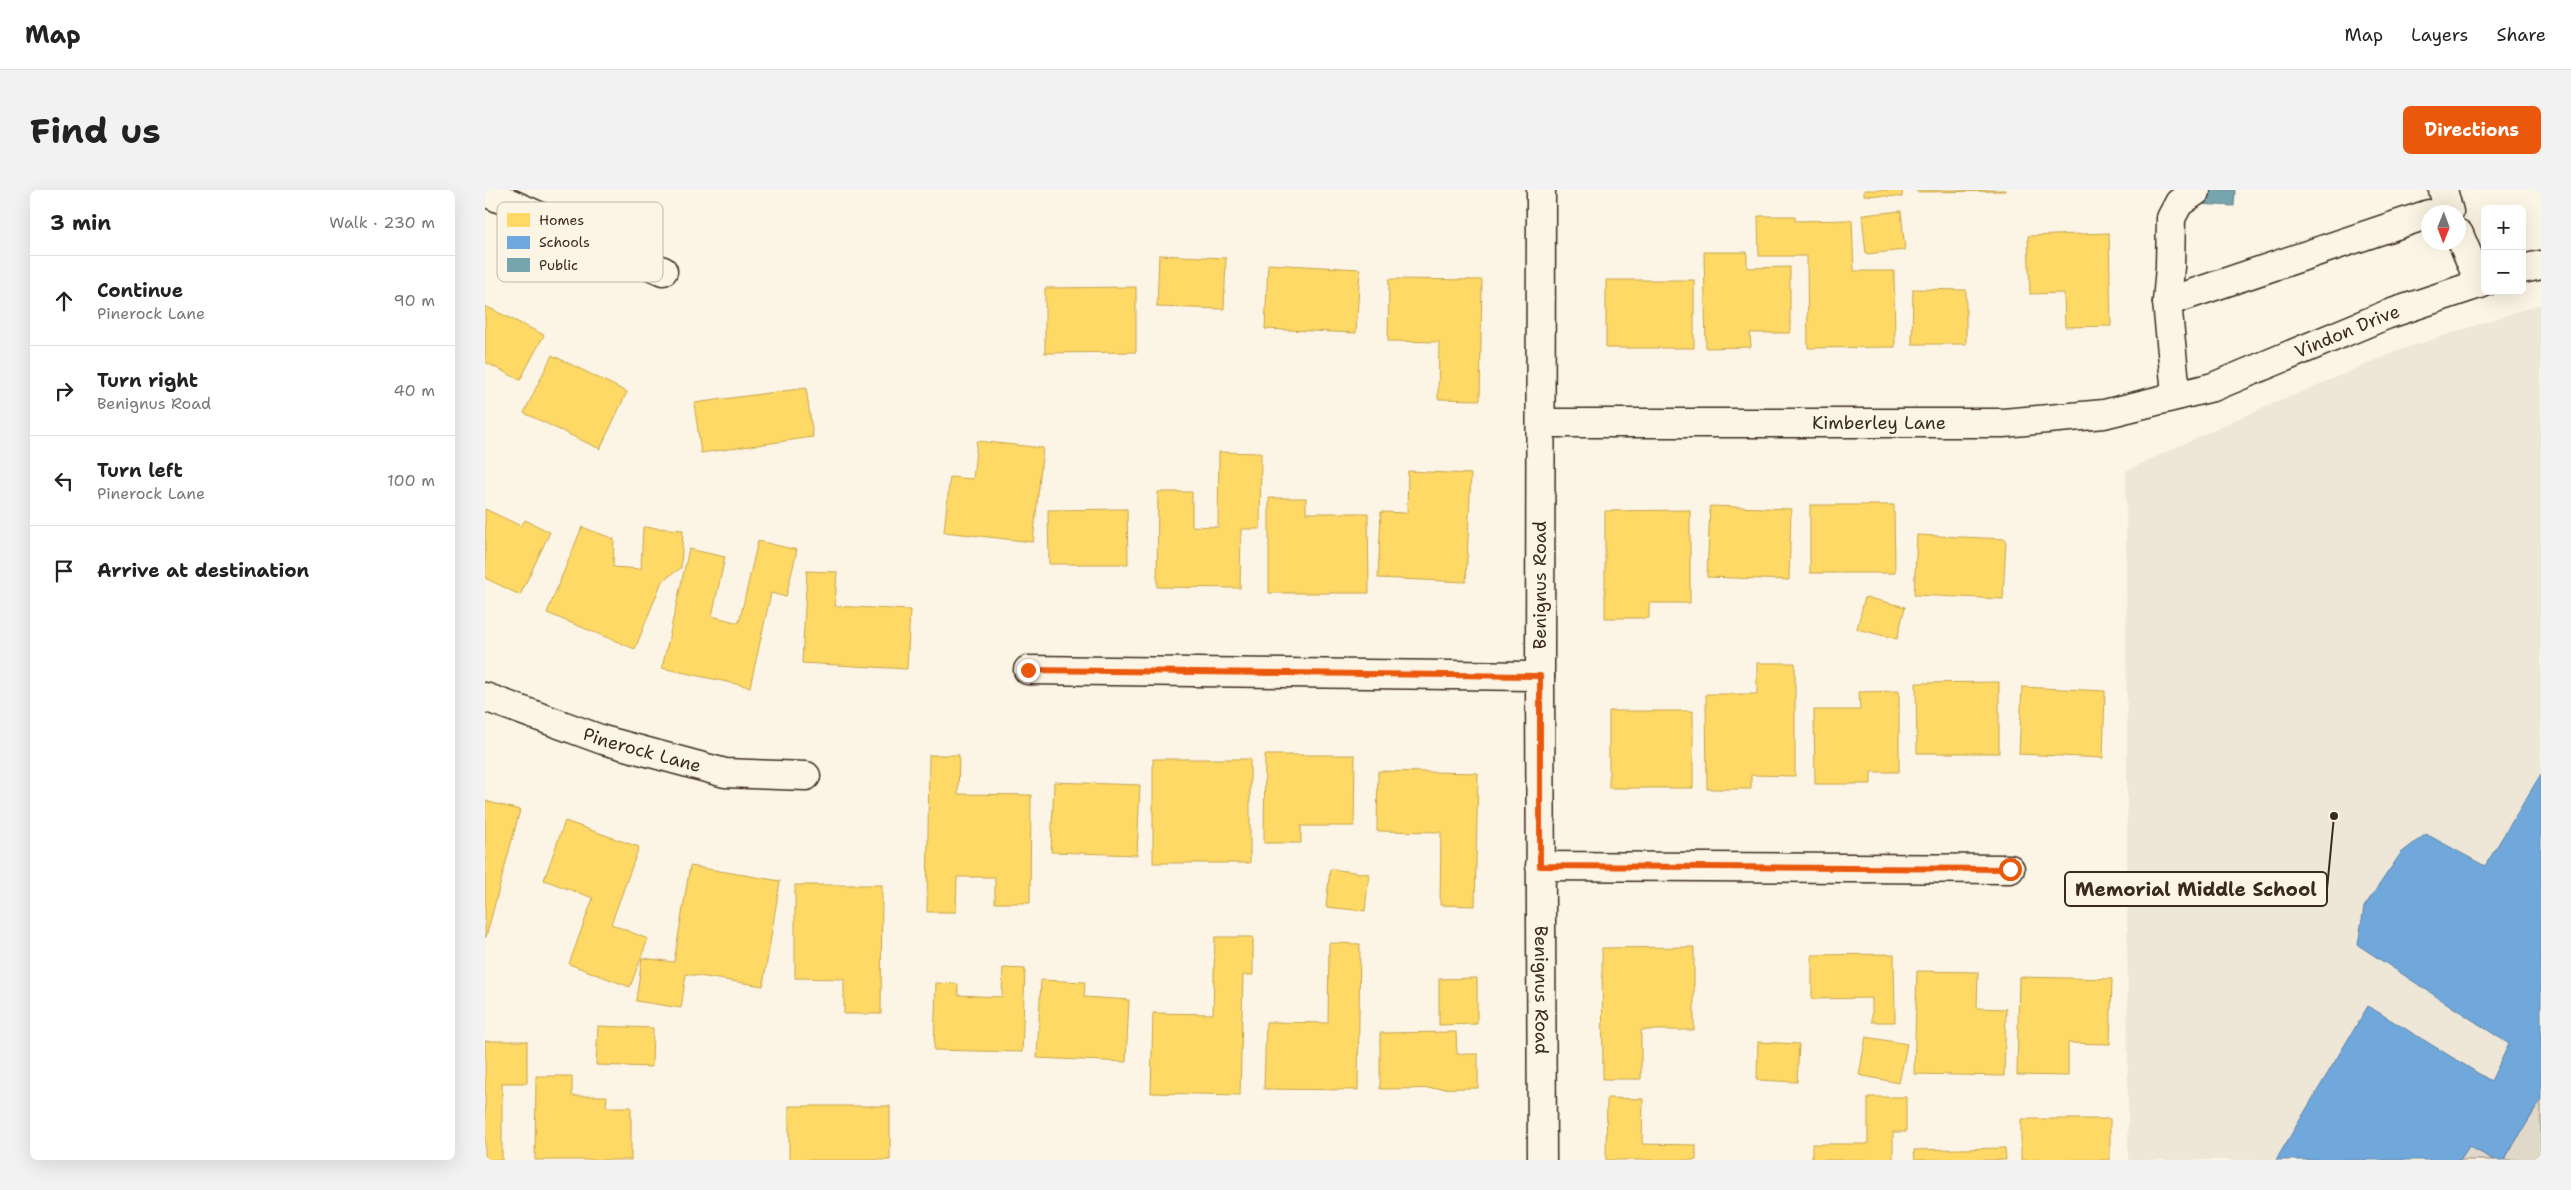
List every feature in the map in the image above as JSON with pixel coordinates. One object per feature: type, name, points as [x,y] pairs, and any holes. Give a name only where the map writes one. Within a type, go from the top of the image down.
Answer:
[{"type":"street","name":"Benignus Road","points":[[1541,190],[1540,866],[1542,1160]]},
{"type":"street","points":[[2179,396],[2175,382],[2167,302],[2171,218],[2179,203],[2197,191]]},
{"type":"street","points":[[485,192],[508,202]]},
{"type":"street","points":[[2167,302],[2421,214]]},
{"type":"street","points":[[2466,249],[2481,281]]},
{"type":"street","points":[[2526,268],[2541,265]]},
{"type":"street","name":"Vindon Drive","points":[[2213,387],[2386,315],[2481,283]]},
{"type":"street","name":"Kimberley Lane","points":[[1541,423],[2003,423],[2104,414],[2213,387]]},
{"type":"street","points":[[1028,670],[1540,676]]},
{"type":"street","name":"Pinerock Lane","points":[[485,697],[603,740],[725,773],[806,776]]},
{"type":"street","points":[[1540,866],[2010,869]]},
{"type":"shaded area","points":[[2541,304],[2541,1160],[2128,1160],[2126,471],[2228,423],[2400,350]]},
{"type":"shaded area","points":[[2541,1100],[2541,1160],[2504,1160]]},
{"type":"shaded area","points":[[2469,1146],[2494,1160],[2460,1160]]},
{"type":"building: Homes","points":[[1864,190],[1902,190],[1902,197],[1864,195]]},
{"type":"building: Homes","points":[[1917,190],[2005,190],[2005,191],[1917,192]]},
{"type":"building: Homes","points":[[1901,211],[1905,250],[1866,254],[1862,215]]},
{"type":"building: Homes","points":[[1758,216],[1795,216],[1795,221],[1852,220],[1854,271],[1894,271],[1895,347],[1808,348],[1807,256],[1759,256]]},
{"type":"building: Homes","points":[[2109,233],[2111,326],[2065,327],[2064,293],[2030,294],[2028,236]]},
{"type":"building: Homes","points":[[1704,252],[1747,252],[1747,268],[1790,267],[1790,333],[1750,333],[1751,347],[1706,348]]},
{"type":"building: Homes","points":[[1159,255],[1226,258],[1224,309],[1157,307]]},
{"type":"building: Homes","points":[[1268,264],[1360,269],[1356,333],[1265,329]]},
{"type":"building: Homes","points":[[1389,279],[1482,280],[1480,400],[1438,399],[1439,342],[1388,341]]},
{"type":"building: Homes","points":[[1606,280],[1694,280],[1694,348],[1606,348]]},
{"type":"building: Homes","points":[[1136,287],[1136,352],[1045,353],[1045,288]]},
{"type":"building: Homes","points":[[1913,289],[1966,290],[1966,344],[1912,344]]},
{"type":"building: Homes","points":[[485,306],[544,335],[520,380],[485,362]]},
{"type":"building: Homes","points":[[552,355],[627,392],[600,449],[524,413]]},
{"type":"building: Homes","points":[[806,388],[813,437],[701,453],[694,403]]},
{"type":"building: Homes","points":[[977,441],[1043,448],[1033,542],[944,532],[950,477],[973,479]]},
{"type":"building: Homes","points":[[1219,452],[1261,453],[1260,529],[1241,529],[1240,588],[1157,587],[1158,492],[1192,492],[1192,526],[1218,527]]},
{"type":"building: Homes","points":[[1408,471],[1471,474],[1466,582],[1378,578],[1381,512],[1407,513]]},
{"type":"building: Homes","points":[[1269,498],[1306,498],[1306,513],[1368,513],[1369,593],[1269,593]]},
{"type":"building: Homes","points":[[1810,505],[1894,505],[1895,573],[1810,573]]},
{"type":"building: Homes","points":[[1710,506],[1791,509],[1789,580],[1707,577]]},
{"type":"building: Homes","points":[[485,509],[521,526],[525,520],[550,532],[520,595],[485,578]]},
{"type":"building: Homes","points":[[1127,509],[1128,564],[1049,564],[1048,510]]},
{"type":"building: Homes","points":[[1690,510],[1690,603],[1649,603],[1649,618],[1605,618],[1605,511]]},
{"type":"building: Homes","points":[[582,527],[614,539],[613,567],[641,569],[643,527],[683,530],[681,568],[662,581],[635,649],[547,613]]},
{"type":"building: Homes","points":[[1917,535],[2006,539],[2003,599],[1914,595]]},
{"type":"building: Homes","points":[[758,541],[797,550],[786,597],[771,593],[750,687],[662,668],[689,549],[725,557],[712,616],[739,623]]},
{"type":"building: Homes","points":[[807,571],[837,572],[835,606],[910,610],[907,669],[802,663]]},
{"type":"building: Homes","points":[[1865,597],[1905,607],[1897,639],[1857,629]]},
{"type":"building: Homes","points":[[1757,663],[1795,663],[1795,776],[1751,775],[1751,789],[1707,789],[1706,694],[1757,694]]},
{"type":"building: Homes","points":[[1999,682],[1999,753],[1917,753],[1916,683]]},
{"type":"building: Homes","points":[[2022,687],[2105,691],[2103,758],[2019,754]]},
{"type":"building: Homes","points":[[1899,691],[1899,772],[1871,772],[1871,784],[1815,784],[1814,710],[1860,710],[1859,692]]},
{"type":"building: Homes","points":[[1609,711],[1693,711],[1693,788],[1609,788]]},
{"type":"building: Homes","points":[[929,755],[959,755],[958,794],[1031,795],[1030,903],[995,903],[995,877],[957,877],[956,912],[927,912]]},
{"type":"building: Homes","points":[[1265,755],[1355,755],[1354,826],[1301,826],[1301,843],[1264,843]]},
{"type":"building: Homes","points":[[1153,759],[1250,759],[1250,863],[1153,863]]},
{"type":"building: Homes","points":[[1378,771],[1478,773],[1475,906],[1440,905],[1441,832],[1377,831]]},
{"type":"building: Homes","points":[[1054,782],[1140,785],[1137,855],[1051,852]]},
{"type":"building: Homes","points":[[485,801],[520,810],[486,937],[485,937]]},
{"type":"building: Homes","points":[[565,821],[639,847],[611,924],[648,939],[630,987],[569,964],[593,898],[544,880]]},
{"type":"building: Homes","points":[[690,866],[780,881],[763,986],[686,974],[681,1008],[636,1001],[642,958],[674,962]]},
{"type":"building: Homes","points":[[1330,869],[1369,874],[1365,911],[1326,907]]},
{"type":"building: Homes","points":[[795,885],[882,885],[881,1014],[844,1014],[844,979],[795,978]]},
{"type":"building: Homes","points":[[1215,937],[1253,937],[1253,975],[1243,975],[1240,1095],[1151,1093],[1153,1013],[1213,1014]]},
{"type":"building: Homes","points":[[1329,943],[1360,944],[1358,1090],[1264,1089],[1266,1022],[1328,1023]]},
{"type":"building: Homes","points":[[1694,947],[1694,1030],[1641,1030],[1641,1079],[1603,1079],[1602,948]]},
{"type":"building: Homes","points":[[1894,954],[1895,1022],[1872,1022],[1872,998],[1812,999],[1812,955]]},
{"type":"building: Homes","points":[[1003,968],[1025,969],[1022,1052],[934,1050],[936,983],[958,984],[958,995],[1002,997]]},
{"type":"building: Homes","points":[[1917,971],[1978,972],[1977,1008],[2006,1009],[2004,1076],[1914,1074]]},
{"type":"building: Homes","points":[[2019,977],[2112,979],[2110,1044],[2068,1043],[2068,1076],[2017,1075]]},
{"type":"building: Homes","points":[[1477,978],[1477,1024],[1439,1025],[1439,979]]},
{"type":"building: Homes","points":[[1041,980],[1085,982],[1084,997],[1129,1000],[1126,1062],[1037,1058]]},
{"type":"building: Homes","points":[[598,1026],[653,1028],[652,1067],[596,1065]]},
{"type":"building: Homes","points":[[1456,1032],[1457,1054],[1478,1054],[1478,1088],[1380,1089],[1380,1033]]},
{"type":"building: Homes","points":[[1866,1037],[1907,1044],[1899,1083],[1859,1075]]},
{"type":"building: Homes","points":[[485,1041],[527,1041],[527,1083],[502,1083],[502,1160],[485,1160]]},
{"type":"building: Homes","points":[[1758,1042],[1799,1044],[1797,1082],[1757,1080]]},
{"type":"building: Homes","points":[[536,1076],[572,1076],[572,1096],[607,1096],[606,1107],[631,1107],[631,1160],[535,1160]]},
{"type":"building: Homes","points":[[1868,1097],[1906,1097],[1906,1132],[1893,1132],[1893,1160],[1812,1160],[1812,1144],[1868,1144]]},
{"type":"building: Homes","points":[[1607,1098],[1643,1099],[1642,1144],[1696,1145],[1696,1160],[1606,1160]]},
{"type":"building: Homes","points":[[789,1106],[890,1106],[890,1160],[789,1160]]},
{"type":"building: Homes","points":[[2021,1119],[2110,1119],[2110,1160],[2021,1160]]},
{"type":"building: Homes","points":[[2005,1148],[2006,1160],[1915,1160],[1914,1150]]},
{"type":"building: Schools","points":[[2541,774],[2541,1100],[2504,1160],[2494,1160],[2469,1146],[2460,1160],[2276,1160],[2368,1006],[2491,1081],[2509,1044],[2358,945],[2364,907],[2401,853],[2426,834],[2485,866]]},
{"type":"building: Public","points":[[2197,190],[2235,190],[2234,206],[2196,204]]},
{"type":"place","name":"Memorial Middle School","points":[[2334,816]]},
{"type":"route","points":[[1028,670],[1540,676],[1540,866],[2010,869]]}]
